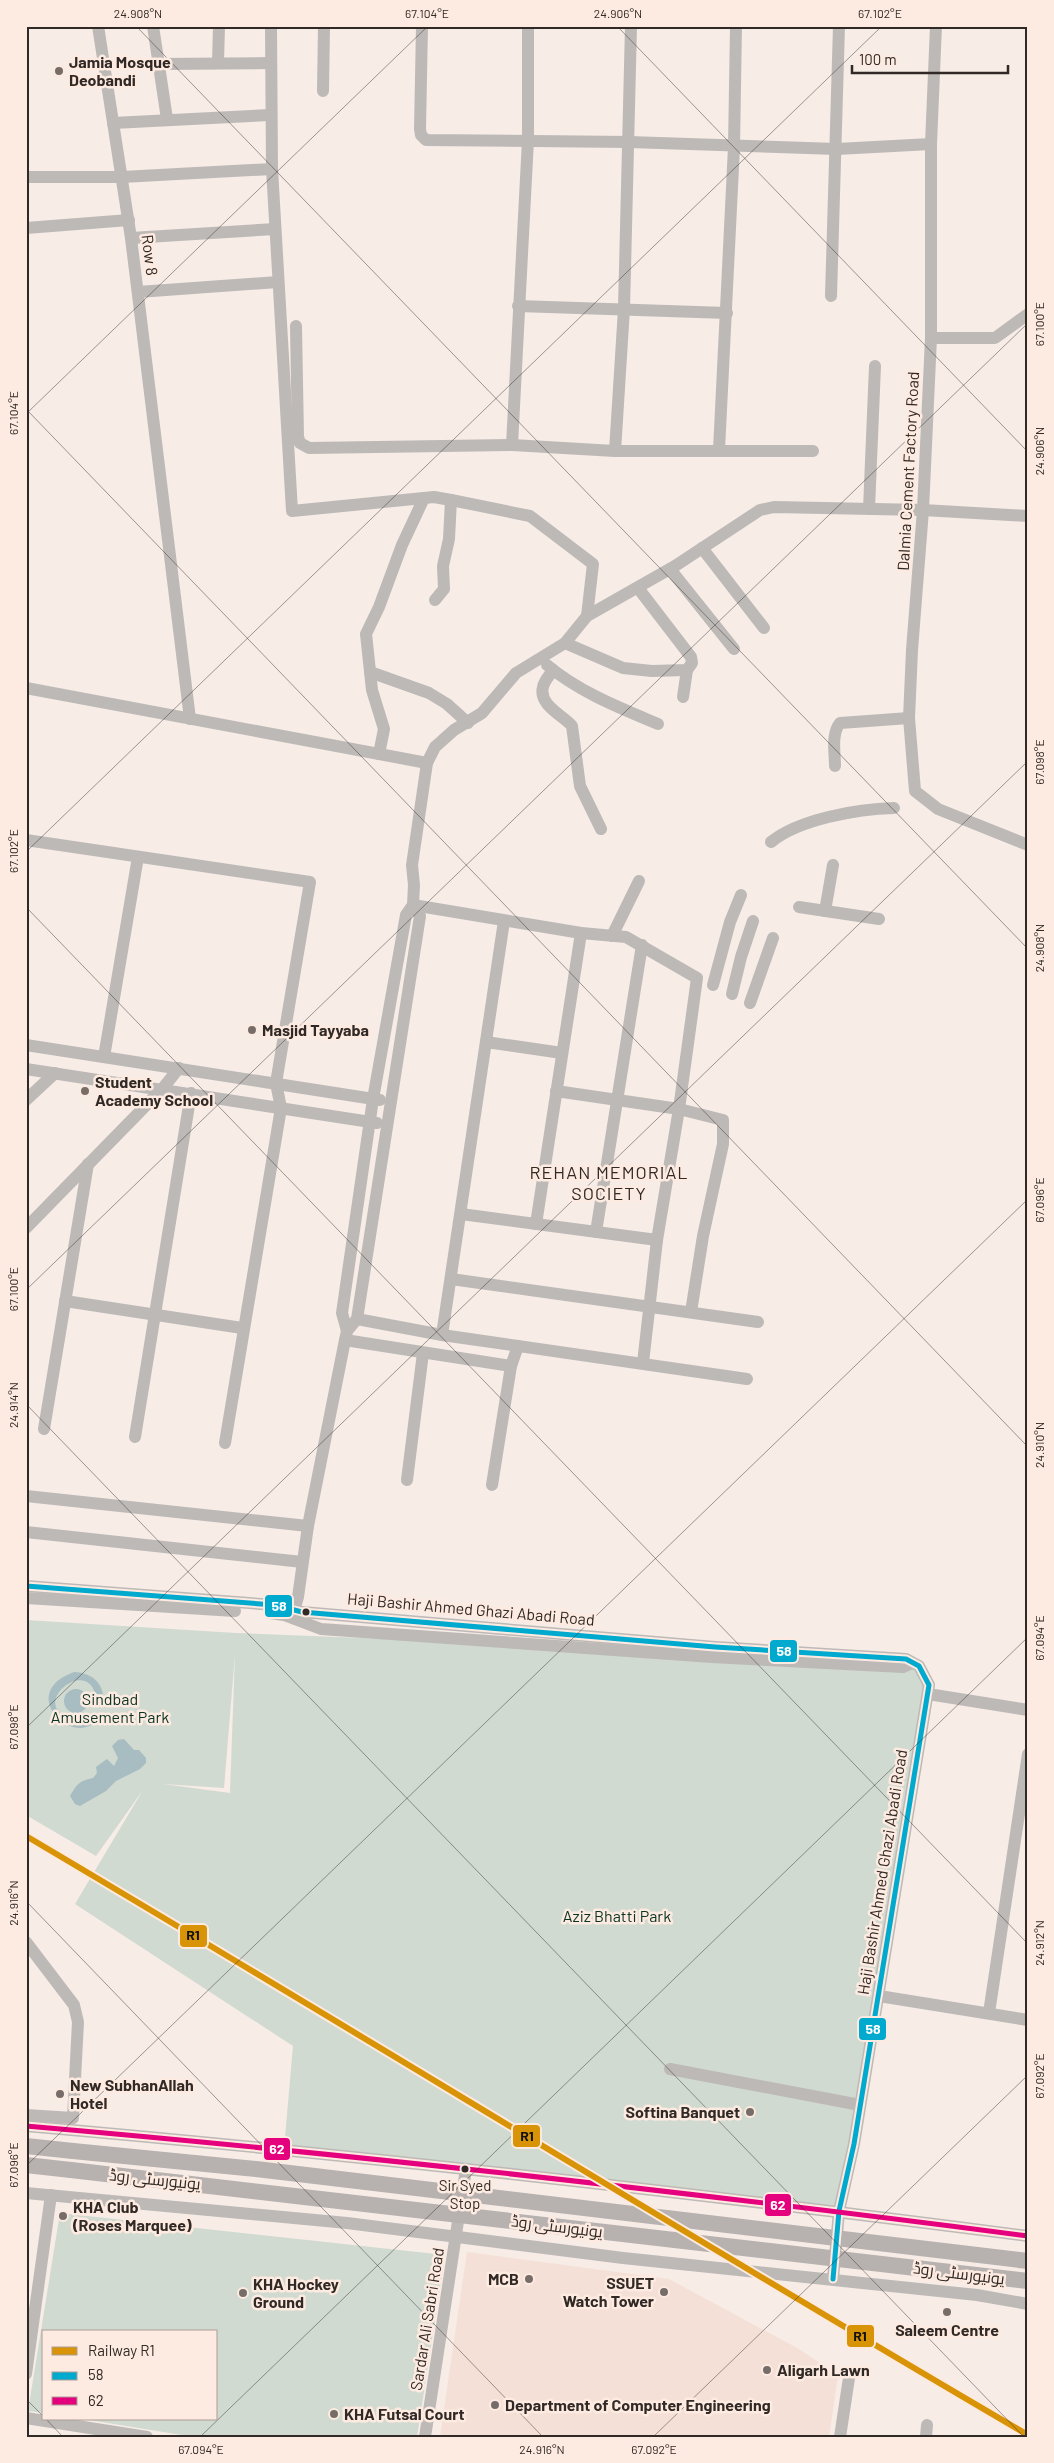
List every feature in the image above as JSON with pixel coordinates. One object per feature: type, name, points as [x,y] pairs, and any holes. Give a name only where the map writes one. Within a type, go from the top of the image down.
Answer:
[{"type":"main road","name":"یونیورسٹی روڈ","points":[[26,2146],[266,2170],[1028,2261]]},
{"type":"main road","name":"یونیورسٹی روڈ","points":[[26,2165],[1028,2281]]},
{"type":"street","name":"Row 8","points":[[98,26],[129,220],[190,719]]},
{"type":"street","points":[[153,26],[166,118]]},
{"type":"street","points":[[218,62],[219,26]]},
{"type":"street","points":[[270,26],[272,169],[292,511],[434,497],[530,516],[593,564],[587,616]]},
{"type":"street","points":[[323,91],[324,26]]},
{"type":"street","points":[[422,26],[421,135],[426,140],[629,142],[837,149],[931,144]]},
{"type":"street","points":[[512,445],[528,140],[528,26]]},
{"type":"street","points":[[615,451],[624,310],[631,26]]},
{"type":"street","points":[[719,450],[734,147],[736,26]]},
{"type":"street","points":[[830,296],[837,149],[839,26]]},
{"type":"street","name":"Dalmia Cement Factory Road","points":[[936,26],[931,144],[930,338],[923,510],[912,650],[909,718],[914,791],[938,809],[1028,845]]},
{"type":"street","points":[[159,64],[270,63]]},
{"type":"street","points":[[113,123],[166,118],[270,114]]},
{"type":"street","points":[[26,177],[122,177],[272,169]]},
{"type":"street","points":[[26,228],[129,220]]},
{"type":"street","points":[[131,238],[275,229]]},
{"type":"street","points":[[138,292],[278,282]]},
{"type":"street","points":[[518,306],[727,313]]},
{"type":"street","points":[[930,338],[995,338],[1028,314]]},
{"type":"street","points":[[296,326],[298,438],[304,446],[309,448],[512,445],[615,451],[813,451]]},
{"type":"street","points":[[869,509],[875,366]]},
{"type":"street","points":[[379,754],[384,728],[372,690],[366,634],[379,606],[402,545],[424,498]]},
{"type":"street","points":[[436,600],[444,589],[443,566],[449,540],[451,500]]},
{"type":"street","points":[[292,1613],[298,1597],[308,1526],[346,1335],[342,1313],[373,1099],[406,915],[413,905],[412,865],[427,763],[435,747],[454,730],[482,713],[516,673],[564,643],[587,616],[670,569],[760,510],[774,507],[923,510],[1028,516]]},
{"type":"street","points":[[702,548],[764,628]]},
{"type":"street","points":[[670,569],[734,649]]},
{"type":"street","points":[[638,588],[691,657],[692,663],[686,670],[683,697]]},
{"type":"street","points":[[564,643],[623,668],[652,671],[686,670]]},
{"type":"street","points":[[540,658],[563,679],[602,700],[658,724]]},
{"type":"street","points":[[553,670],[542,688],[544,697],[550,706],[572,726],[580,786],[601,829]]},
{"type":"street","points":[[370,672],[429,693],[447,704],[468,723]]},
{"type":"street","points":[[26,688],[427,763]]},
{"type":"street","points":[[835,766],[834,737],[836,727],[840,723],[909,718]]},
{"type":"street","points":[[771,842],[780,835],[799,826],[877,808],[894,808]]},
{"type":"street","points":[[26,840],[310,882],[276,1083],[281,1108],[242,1328],[225,1444]]},
{"type":"street","points":[[104,1057],[138,857]]},
{"type":"street","points":[[825,910],[833,865]]},
{"type":"street","points":[[612,936],[639,881]]},
{"type":"street","points":[[713,985],[730,922],[741,895]]},
{"type":"street","points":[[413,905],[581,933],[626,937],[697,978],[679,1108],[657,1240],[643,1363]]},
{"type":"street","points":[[346,1335],[357,1318],[389,1101],[420,916],[413,905]]},
{"type":"street","points":[[799,907],[879,919]]},
{"type":"street","points":[[442,1335],[504,921]]},
{"type":"street","points":[[732,994],[741,957],[753,921]]},
{"type":"street","points":[[536,1224],[581,933]]},
{"type":"street","points":[[750,1002],[768,958],[773,938]]},
{"type":"street","points":[[596,1232],[642,945]]},
{"type":"street","points":[[394,984],[408,988]]},
{"type":"street","points":[[486,1042],[562,1053]]},
{"type":"street","points":[[26,1046],[389,1101]]},
{"type":"street","points":[[26,1228],[163,1088],[179,1068]]},
{"type":"street","points":[[26,1069],[163,1088],[387,1124]]},
{"type":"street","points":[[26,1100],[55,1073]]},
{"type":"street","points":[[556,1090],[679,1108],[723,1120],[723,1144],[703,1236],[691,1312]]},
{"type":"street","points":[[135,1436],[191,1093]]},
{"type":"street","points":[[44,1428],[88,1164]]},
{"type":"street","points":[[461,1214],[657,1240]]},
{"type":"street","points":[[451,1279],[758,1322]]},
{"type":"street","points":[[65,1301],[242,1328]]},
{"type":"street","points":[[357,1318],[442,1335],[747,1379]]},
{"type":"street","points":[[346,1335],[423,1353],[511,1366]]},
{"type":"street","points":[[492,1485],[511,1366],[518,1346]]},
{"type":"street","points":[[407,1480],[423,1353]]},
{"type":"street","points":[[26,1496],[308,1526]]},
{"type":"street","points":[[26,1532],[302,1562]]},
{"type":"street","name":"Haji Bashir Ahmed Ghazi Abadi Road","points":[[26,1586],[292,1613]]},
{"type":"street","name":"Haji Bashir Ahmed Ghazi Abadi Road","points":[[26,1598],[269,1613],[302,1612],[715,1647],[906,1659],[919,1666],[929,1685],[928,1694],[860,2105],[839,2212],[833,2279]]},
{"type":"street","points":[[928,1694],[1028,1710]]},
{"type":"street","points":[[989,2013],[1028,1754]]},
{"type":"street","points":[[26,1942],[74,2005],[78,2022],[73,2124]]},
{"type":"street","points":[[878,1996],[1028,2020]]},
{"type":"street","points":[[670,2070],[860,2105]]},
{"type":"street","points":[[26,2115],[73,2124],[231,2144],[839,2212],[1028,2236]]},
{"type":"street","points":[[26,2126],[73,2124]]},
{"type":"street","name":"Sardar Ali Sabri Road","points":[[425,2437],[466,2169]]},
{"type":"street","points":[[26,2193],[347,2223],[632,2259],[977,2295],[1028,2304]]},
{"type":"street","points":[[26,2374],[51,2195]]},
{"type":"street","points":[[840,2437],[848,2378]]},
{"type":"street","points":[[26,2418],[147,2437]]},
{"type":"shaded area","points":[[467,2252],[669,2279],[799,2349],[838,2375],[829,2437],[440,2437]]},
{"type":"green space","name":"Aziz Bhatti Park","points":[[26,1620],[236,1633],[906,1659],[919,1667],[928,1693],[841,2211],[284,2149],[293,2046],[75,1904],[143,1790],[96,1856],[26,1815]],"holes":[[[235,1654],[230,1793],[163,1784],[224,1788]]]},
{"type":"green space","name":"KHA Hockey Ground","points":[[60,2213],[445,2255],[417,2437],[194,2437],[89,2420],[218,2420],[218,2330],[42,2330],[42,2413],[28,2411]]},
{"type":"water","points":[[74,1672],[89,1675],[93,1678],[99,1684],[103,1694],[95,1694],[89,1684],[81,1680],[71,1682],[62,1688],[57,1697],[56,1706],[62,1715],[77,1721],[91,1714],[99,1716],[90,1726],[78,1728],[66,1724],[56,1716],[50,1705],[49,1693],[57,1682]]},
{"type":"water","points":[[76,1689],[85,1692],[88,1701],[85,1710],[76,1713],[67,1710],[64,1701],[67,1692]]},
{"type":"water","points":[[124,1739],[134,1750],[139,1750],[146,1758],[146,1763],[140,1769],[116,1781],[106,1791],[80,1806],[75,1804],[70,1796],[75,1789],[84,1780],[93,1778],[97,1773],[96,1767],[107,1759],[114,1766],[118,1758],[112,1746],[118,1740]]},
{"type":"rail line","name":"R1","points":[[26,1836],[777,2287],[1028,2435]]},
{"type":"transit line","name":"58","points":[[26,1586],[275,1605],[302,1612],[715,1647],[906,1659],[919,1666],[929,1685],[854,2144],[839,2211],[833,2279]]},
{"type":"transit line","name":"62","points":[[26,2126],[277,2149],[528,2176],[1028,2236]]},
{"type":"place","name":"Jamia Mosque Deobandi","points":[[59,71]]},
{"type":"place","name":"Masjid Tayyaba","points":[[252,1030]]},
{"type":"place","name":"Student Academy School","points":[[85,1091]]},
{"type":"place","name":"New SubhanAllah Hotel","points":[[60,2094]]},
{"type":"place","name":"Softina Banquet","points":[[750,2112]]},
{"type":"place","name":"Sir Syed Stop","points":[[465,2169]]},
{"type":"place","name":"KHA Club (Roses Marquee)","points":[[63,2216]]},
{"type":"place","name":"MCB","points":[[529,2279]]},
{"type":"place","name":"SSUET Watch Tower","points":[[664,2292]]},
{"type":"place","name":"KHA Hockey Ground","points":[[243,2293]]},
{"type":"place","name":"Saleem Centre","points":[[947,2312]]},
{"type":"place","name":"Aligarh Lawn","points":[[767,2370]]},
{"type":"place","name":"Department of Computer Engineering","points":[[495,2405]]},
{"type":"place","name":"KHA Futsal Court","points":[[334,2414]]},
{"type":"district","name":"REHAN MEMORIAL SOCIETY","points":[[609,1183]]},
{"type":"park label","name":"Sindbad Amusement Park","points":[[110,1708]]}]
